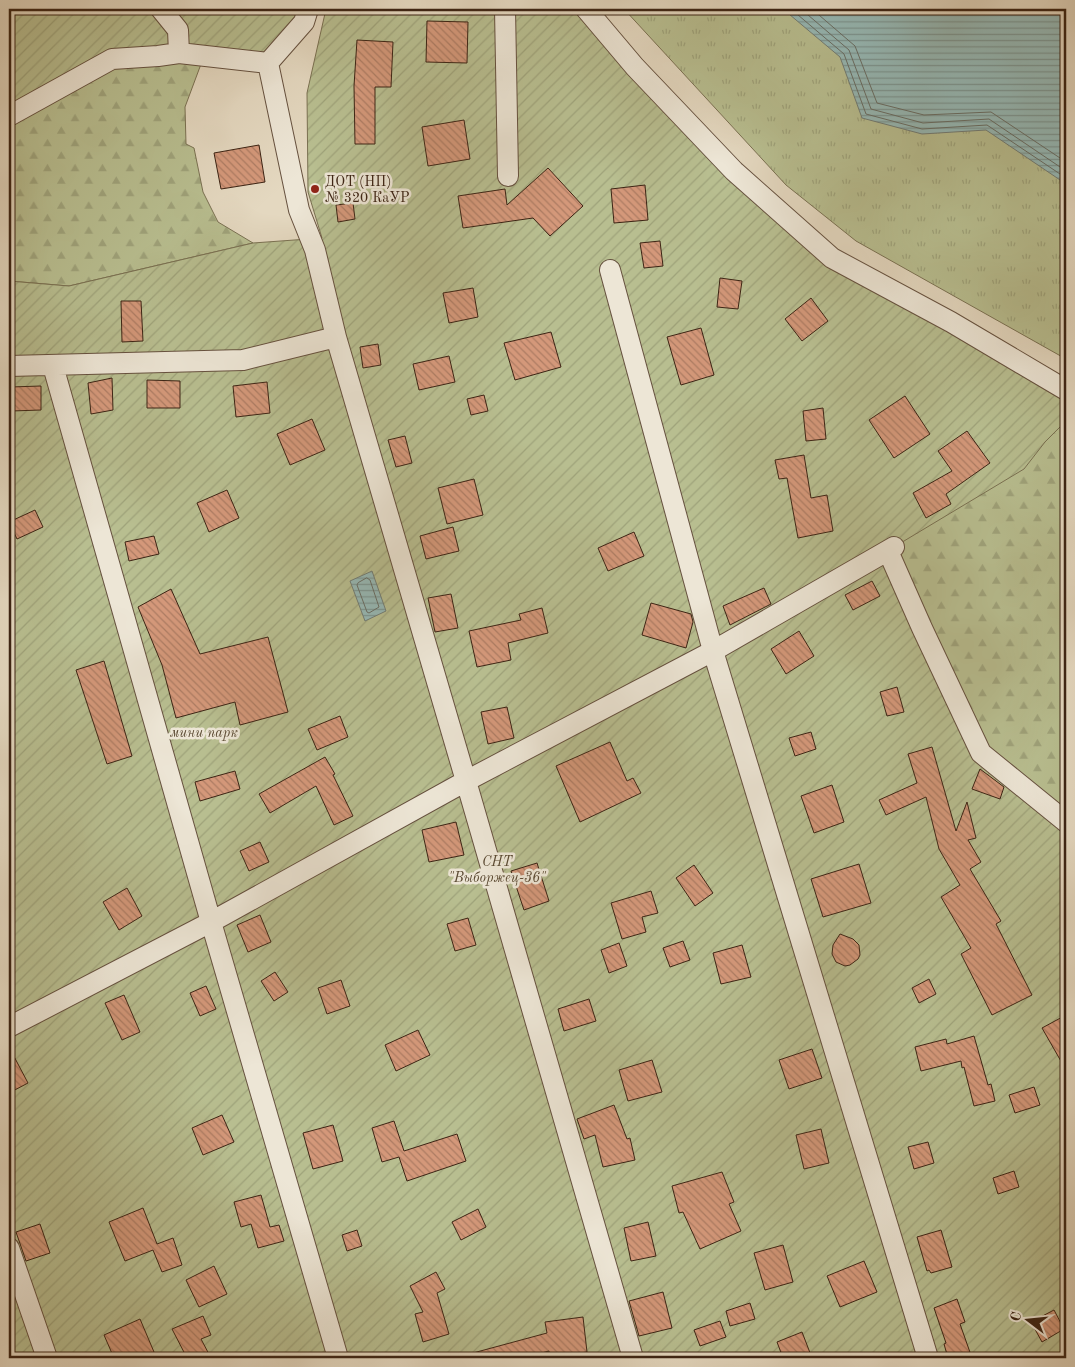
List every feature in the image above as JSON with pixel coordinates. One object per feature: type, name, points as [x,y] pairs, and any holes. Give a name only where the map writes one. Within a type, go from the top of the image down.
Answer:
[{"type":"street","points":[[161,9],[178,30],[179,53]]},
{"type":"street","points":[[268,63],[304,22],[308,9]]},
{"type":"street","points":[[506,9],[508,176]]},
{"type":"street","points":[[586,9],[635,67],[734,171],[832,258],[951,322],[1066,390]]},
{"type":"street","points":[[9,116],[112,59],[179,53],[268,63]]},
{"type":"street","points":[[268,63],[300,210],[315,250],[336,337],[633,1358]]},
{"type":"street","points":[[610,270],[713,651],[928,1358]]},
{"type":"street","points":[[9,366],[243,360],[336,337]]},
{"type":"street","points":[[53,366],[211,922],[338,1358]]},
{"type":"street","points":[[9,1027],[211,922],[466,780],[713,651],[891,549],[922,628],[982,753],[1066,820]]},
{"type":"street","points":[[9,1248],[46,1358]]},
{"type":"green space","points":[[9,9],[308,9],[268,63],[112,59],[9,116]]},
{"type":"green space","name":"СНТ \"Выборжец-36\"","points":[[326,9],[585,9],[832,258],[1066,390],[1066,421],[1045,442],[1024,469],[894,547],[980,750],[1066,824],[1066,1358],[9,1358],[9,281],[69,286],[253,243],[322,238],[308,192],[307,93]]},
{"type":"green space","points":[[624,9],[1066,9],[1066,359],[856,241],[786,185]]},
{"type":"green space","points":[[204,56],[185,107],[186,144],[194,148],[203,192],[218,222],[253,243],[69,286],[9,281],[9,116],[112,59]]},
{"type":"green space","points":[[1066,421],[1066,824],[980,750],[894,547],[1045,442]]},
{"type":"water","points":[[783,9],[1066,9],[1066,184],[986,130],[922,134],[862,118],[840,57]]},
{"type":"water","points":[[372,571],[386,611],[365,621],[350,581]]},
{"type":"building","points":[[427,21],[468,22],[467,63],[426,62]]},
{"type":"building","points":[[357,40],[393,42],[391,87],[375,87],[375,144],[355,144],[354,86]]},
{"type":"building","points":[[464,120],[470,159],[428,166],[422,127]]},
{"type":"building","points":[[259,145],[265,182],[221,189],[214,153]]},
{"type":"building","points":[[548,168],[583,206],[550,236],[533,218],[463,228],[458,196],[505,189],[507,205]]},
{"type":"building","points":[[645,185],[648,220],[614,223],[611,189]]},
{"type":"building","points":[[353,203],[355,219],[338,222],[336,205]]},
{"type":"building","points":[[660,241],[663,266],[644,268],[640,243]]},
{"type":"building","points":[[720,278],[742,281],[738,309],[717,307]]},
{"type":"building","points":[[473,288],[478,317],[449,323],[443,293]]},
{"type":"building","points":[[811,298],[828,321],[802,341],[785,319]]},
{"type":"building","points":[[121,301],[141,301],[143,341],[122,342]]},
{"type":"building","points":[[701,328],[714,375],[681,385],[667,337]]},
{"type":"building","points":[[551,332],[561,367],[515,380],[504,343]]},
{"type":"building","points":[[378,344],[381,365],[363,368],[360,347]]},
{"type":"building","points":[[449,356],[455,382],[419,390],[413,364]]},
{"type":"building","points":[[112,378],[113,410],[91,414],[88,383]]},
{"type":"building","points":[[147,380],[180,381],[180,408],[147,408]]},
{"type":"building","points":[[267,382],[270,413],[236,417],[233,386]]},
{"type":"building","points":[[41,386],[41,410],[11,411],[10,387]]},
{"type":"building","points":[[484,395],[488,411],[471,415],[467,399]]},
{"type":"building","points":[[905,396],[930,434],[894,458],[869,420]]},
{"type":"building","points":[[823,408],[826,439],[806,441],[803,411]]},
{"type":"building","points":[[312,419],[325,450],[290,465],[277,434]]},
{"type":"building","points":[[967,431],[990,463],[946,494],[951,504],[926,518],[913,493],[952,471],[938,451]]},
{"type":"building","points":[[405,436],[412,463],[396,467],[388,440]]},
{"type":"building","points":[[804,455],[811,498],[827,495],[833,531],[798,538],[787,478],[779,479],[775,460]]},
{"type":"building","points":[[474,479],[483,515],[447,524],[438,488]]},
{"type":"building","points":[[227,490],[239,518],[209,532],[197,503]]},
{"type":"building","points":[[35,510],[43,527],[17,539],[9,522]]},
{"type":"building","points":[[453,527],[459,551],[426,559],[420,536]]},
{"type":"building","points":[[634,532],[644,556],[608,571],[598,548]]},
{"type":"building","points":[[154,536],[159,554],[129,561],[125,542]]},
{"type":"building","points":[[872,581],[880,596],[853,610],[845,595]]},
{"type":"building","points":[[764,588],[771,604],[730,625],[723,606]]},
{"type":"building","points":[[171,589],[200,654],[268,637],[288,712],[240,725],[235,702],[176,718],[162,665],[138,607]]},
{"type":"building","points":[[451,594],[458,628],[435,632],[428,598]]},
{"type":"building","points":[[651,603],[691,614],[693,622],[686,648],[642,635]]},
{"type":"building","points":[[542,608],[548,633],[508,643],[511,660],[477,667],[469,631],[521,620],[519,614]]},
{"type":"building","points":[[799,631],[814,656],[786,674],[771,649]]},
{"type":"building","points":[[104,661],[132,756],[107,764],[76,670]]},
{"type":"building","points":[[897,687],[904,712],[887,716],[880,692]]},
{"type":"building","points":[[507,707],[514,738],[488,744],[481,712]]},
{"type":"building","points":[[340,716],[348,737],[317,750],[308,729]]},
{"type":"building","points":[[811,732],[816,749],[795,756],[789,738]]},
{"type":"building","points":[[610,742],[627,781],[633,778],[641,793],[580,822],[556,766]]},
{"type":"building","points":[[932,747],[956,831],[967,802],[976,838],[968,840],[981,862],[970,869],[1001,921],[996,924],[1032,995],[992,1015],[961,954],[971,948],[941,897],[960,885],[939,849],[926,797],[886,815],[879,800],[917,783],[908,754]]},
{"type":"building","points":[[325,757],[335,774],[333,775],[353,816],[334,825],[316,786],[270,813],[259,794]]},
{"type":"building","points":[[980,769],[1004,787],[1000,799],[972,789]]},
{"type":"building","points":[[235,771],[240,789],[200,801],[195,782]]},
{"type":"building","points":[[832,785],[844,822],[814,833],[801,796]]},
{"type":"building","points":[[456,822],[464,855],[429,862],[422,830]]},
{"type":"building","points":[[260,842],[269,862],[249,871],[240,851]]},
{"type":"building","points":[[537,863],[549,901],[524,910],[511,871]]},
{"type":"building","points":[[859,864],[871,903],[823,917],[811,879]]},
{"type":"building","points":[[694,865],[713,893],[695,906],[676,878]]},
{"type":"building","points":[[127,888],[142,916],[119,930],[103,902]]},
{"type":"building","points":[[651,891],[658,913],[642,917],[646,932],[622,939],[611,903]]},
{"type":"building","points":[[260,915],[271,942],[248,952],[237,925]]},
{"type":"building","points":[[468,918],[476,945],[455,951],[447,924]]},
{"type":"building","points":[[840,934],[853,939],[859,945],[860,955],[850,965],[845,966],[836,962],[832,954],[833,945]]},
{"type":"building","points":[[683,941],[690,960],[670,967],[663,948]]},
{"type":"building","points":[[619,943],[627,966],[609,973],[601,950]]},
{"type":"building","points":[[742,945],[751,977],[721,984],[713,953]]},
{"type":"building","points":[[275,972],[288,992],[274,1001],[261,981]]},
{"type":"building","points":[[929,979],[936,994],[919,1003],[912,988]]},
{"type":"building","points":[[341,980],[350,1006],[327,1014],[318,988]]},
{"type":"building","points":[[206,986],[216,1009],[200,1016],[190,993]]},
{"type":"building","points":[[124,995],[140,1032],[122,1040],[105,1003]]},
{"type":"building","points":[[589,999],[596,1021],[564,1031],[558,1009]]},
{"type":"building","points":[[1066,1015],[1066,1070],[1042,1028]]},
{"type":"building","points":[[418,1030],[430,1055],[396,1071],[385,1045]]},
{"type":"building","points":[[974,1036],[988,1085],[991,1084],[995,1101],[974,1106],[961,1061],[921,1071],[915,1047],[946,1039],[947,1044]]},
{"type":"building","points":[[9,1047],[28,1083],[9,1093]]},
{"type":"building","points":[[812,1049],[822,1078],[789,1089],[779,1060]]},
{"type":"building","points":[[652,1060],[662,1092],[628,1101],[619,1070]]},
{"type":"building","points":[[1034,1087],[1040,1105],[1015,1113],[1009,1095]]},
{"type":"building","points":[[614,1105],[627,1139],[630,1138],[635,1160],[603,1167],[595,1135],[584,1139],[577,1119]]},
{"type":"building","points":[[222,1115],[234,1142],[203,1155],[192,1128]]},
{"type":"building","points":[[394,1121],[404,1151],[457,1134],[466,1161],[407,1181],[399,1157],[382,1162],[372,1128]]},
{"type":"building","points":[[333,1125],[343,1161],[313,1169],[303,1133]]},
{"type":"building","points":[[821,1129],[829,1163],[804,1169],[796,1135]]},
{"type":"building","points":[[928,1142],[934,1163],[914,1169],[908,1147]]},
{"type":"building","points":[[1014,1171],[1019,1187],[998,1194],[993,1178]]},
{"type":"building","points":[[722,1172],[734,1202],[729,1204],[741,1231],[700,1249],[683,1212],[679,1213],[672,1186]]},
{"type":"building","points":[[261,1195],[270,1227],[279,1225],[284,1241],[258,1248],[251,1224],[241,1227],[234,1202]]},
{"type":"building","points":[[143,1208],[157,1244],[173,1238],[182,1265],[162,1272],[153,1250],[125,1261],[109,1222]]},
{"type":"building","points":[[478,1209],[486,1227],[461,1240],[452,1222]]},
{"type":"building","points":[[648,1222],[656,1256],[631,1261],[624,1228]]},
{"type":"building","points":[[40,1224],[50,1253],[26,1261],[16,1232]]},
{"type":"building","points":[[357,1230],[362,1246],[347,1251],[342,1235]]},
{"type":"building","points":[[941,1230],[952,1267],[931,1273],[929,1270],[927,1271],[917,1237]]},
{"type":"building","points":[[783,1245],[793,1282],[765,1290],[754,1253]]},
{"type":"building","points":[[864,1261],[877,1292],[840,1307],[827,1276]]},
{"type":"building","points":[[214,1266],[227,1294],[199,1307],[186,1280]]},
{"type":"building","points":[[436,1272],[445,1289],[437,1293],[449,1334],[423,1342],[415,1314],[423,1312],[410,1286]]},
{"type":"building","points":[[663,1292],[672,1328],[639,1336],[629,1301]]},
{"type":"building","points":[[957,1299],[965,1322],[960,1324],[972,1358],[948,1358],[944,1344],[946,1343],[934,1308]]},
{"type":"building","points":[[750,1303],[755,1319],[730,1326],[726,1311]]},
{"type":"building","points":[[1054,1310],[1064,1329],[1042,1342],[1031,1322]]},
{"type":"building","points":[[203,1316],[211,1335],[201,1339],[211,1358],[187,1358],[172,1329]]},
{"type":"building","points":[[583,1317],[587,1352],[549,1357],[549,1351],[522,1358],[474,1358],[473,1353],[547,1333],[545,1322]]},
{"type":"building","points":[[140,1319],[154,1352],[140,1358],[114,1358],[104,1335]]},
{"type":"building","points":[[720,1321],[726,1337],[700,1346],[694,1330]]},
{"type":"building","points":[[802,1332],[812,1358],[783,1358],[777,1342]]},
{"type":"place","name":"ДОТ (НП) № 320 КаУР","points":[[315,189]]},
{"type":"park label","name":"мини парк","points":[[204,732]]}]
